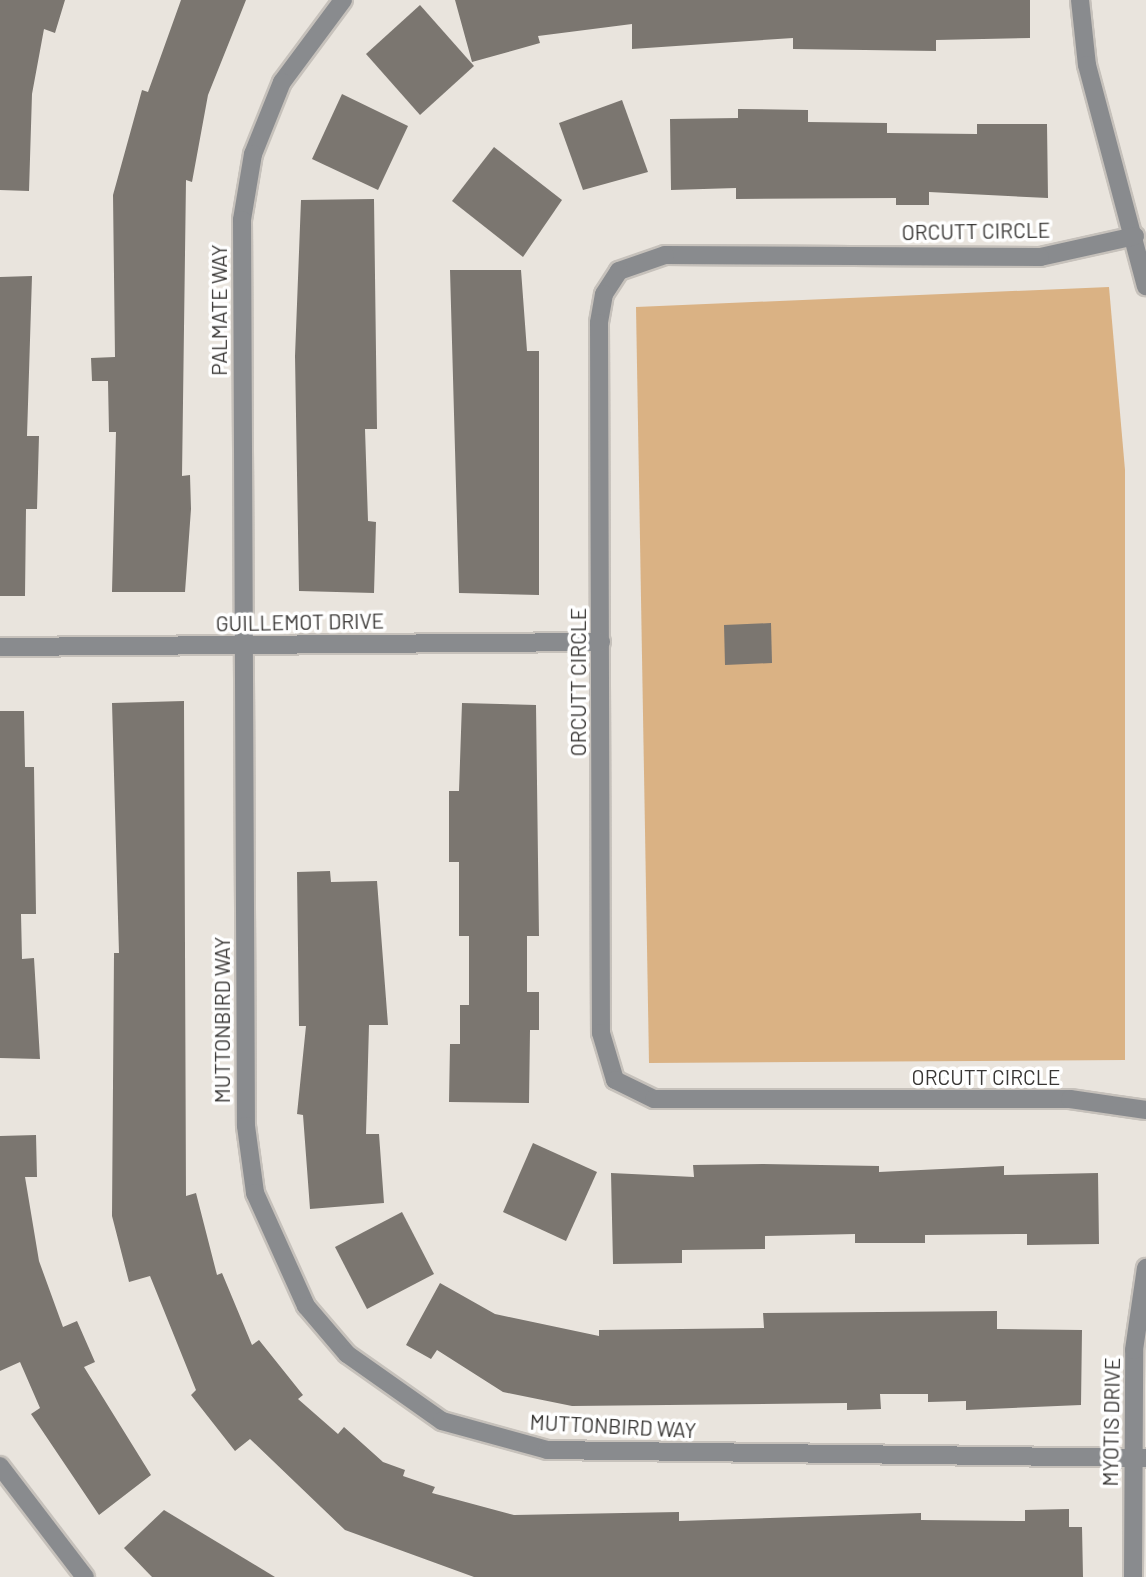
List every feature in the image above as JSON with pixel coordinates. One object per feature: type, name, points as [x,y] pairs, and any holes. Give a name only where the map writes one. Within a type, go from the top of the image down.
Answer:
[{"type":"street","name":"PALMATE WAY","points":[[243,646],[242,220],[253,154],[282,82],[343,0]]},
{"type":"street","points":[[1080,0],[1087,65],[1135,236],[1146,286]]},
{"type":"street","name":"ORCUTT CIRCLE","points":[[1135,236],[1040,257],[665,256],[618,271],[604,294],[599,323],[601,1033],[615,1080],[654,1099],[1070,1099],[1146,1110]]},
{"type":"street","name":"GUILLEMOT DRIVE","points":[[0,647],[601,642]]},
{"type":"street","name":"MUTTONBIRD WAY","points":[[243,646],[246,1126],[255,1193],[306,1306],[347,1354],[442,1421],[547,1450],[1140,1458]]},
{"type":"street","name":"MYOTIS DRIVE","points":[[1133,1577],[1140,1458],[1135,1350],[1146,1268]]},
{"type":"street","points":[[0,1466],[85,1577]]},
{"type":"shaded area","points":[[1109,287],[1125,470],[1125,1060],[649,1063],[636,307]]},
{"type":"building","points":[[0,0],[65,0],[55,33],[44,29],[32,94],[29,191],[0,190]]},
{"type":"building","points":[[181,0],[246,0],[208,95],[192,182],[186,180],[182,476],[190,475],[191,509],[185,592],[112,592],[116,432],[109,432],[108,381],[92,381],[91,358],[115,357],[113,195],[142,90],[148,92]]},
{"type":"building","points":[[455,0],[1030,0],[1030,38],[936,40],[936,51],[793,49],[793,38],[632,49],[632,24],[538,36],[540,43],[472,62]]},
{"type":"building","points":[[420,5],[474,66],[420,115],[366,54]]},
{"type":"building","points":[[342,94],[408,126],[378,190],[312,159]]},
{"type":"building","points":[[622,100],[648,172],[583,190],[559,123]]},
{"type":"building","points":[[738,109],[808,110],[808,122],[887,123],[887,133],[977,134],[977,124],[1047,124],[1048,198],[929,192],[929,205],[896,205],[896,198],[736,199],[736,188],[671,190],[670,119],[738,118]]},
{"type":"building","points":[[494,147],[562,200],[523,257],[452,201]]},
{"type":"building","points":[[374,199],[377,429],[365,429],[368,521],[376,522],[374,593],[299,591],[295,356],[301,200]]},
{"type":"building","points":[[450,270],[521,270],[527,351],[539,351],[539,595],[459,593]]},
{"type":"building","points":[[32,276],[27,436],[39,436],[37,509],[26,509],[25,596],[0,596],[0,277]]},
{"type":"building","points":[[771,623],[772,663],[725,665],[724,625]]},
{"type":"building","points":[[184,701],[186,1196],[196,1193],[217,1275],[222,1273],[252,1345],[259,1340],[303,1395],[298,1399],[338,1434],[344,1427],[383,1462],[405,1470],[403,1476],[435,1487],[432,1493],[514,1515],[679,1512],[679,1521],[921,1513],[921,1520],[1025,1521],[1025,1510],[1069,1509],[1069,1527],[1082,1527],[1083,1577],[474,1577],[345,1530],[250,1439],[235,1451],[191,1395],[196,1390],[150,1276],[129,1282],[112,1216],[114,953],[119,953],[112,703]]},
{"type":"building","points":[[462,703],[536,705],[539,936],[527,936],[527,992],[539,992],[539,1030],[530,1030],[529,1103],[449,1102],[450,1044],[460,1044],[460,1005],[469,1005],[469,936],[459,936],[459,862],[449,862],[449,791],[459,791]]},
{"type":"building","points":[[0,711],[24,711],[25,767],[34,767],[36,914],[21,914],[22,959],[34,958],[40,1059],[0,1058]]},
{"type":"building","points":[[330,871],[331,882],[377,881],[388,1025],[369,1025],[366,1134],[379,1134],[384,1203],[310,1209],[303,1115],[297,1114],[306,1026],[299,1026],[297,872]]},
{"type":"building","points":[[36,1135],[37,1177],[25,1177],[39,1261],[63,1327],[77,1321],[95,1362],[84,1367],[151,1475],[99,1515],[31,1414],[40,1408],[20,1362],[0,1371],[0,1136]]},
{"type":"building","points":[[533,1143],[597,1172],[566,1241],[503,1212]]},
{"type":"building","points":[[693,1165],[879,1166],[879,1172],[1004,1166],[1004,1175],[1098,1173],[1099,1244],[1027,1245],[1027,1234],[925,1235],[925,1243],[855,1243],[855,1234],[765,1236],[765,1249],[682,1250],[682,1263],[613,1264],[611,1173],[694,1177]]},
{"type":"building","points":[[402,1212],[434,1274],[367,1309],[335,1247]]},
{"type":"building","points":[[440,1283],[495,1314],[599,1336],[599,1330],[764,1328],[763,1313],[997,1311],[997,1329],[1082,1330],[1081,1405],[966,1410],[966,1401],[928,1402],[928,1394],[880,1394],[881,1409],[847,1410],[847,1403],[572,1406],[503,1392],[437,1350],[431,1359],[406,1345]]},
{"type":"building","points":[[164,1510],[275,1577],[152,1577],[124,1548]]}]
